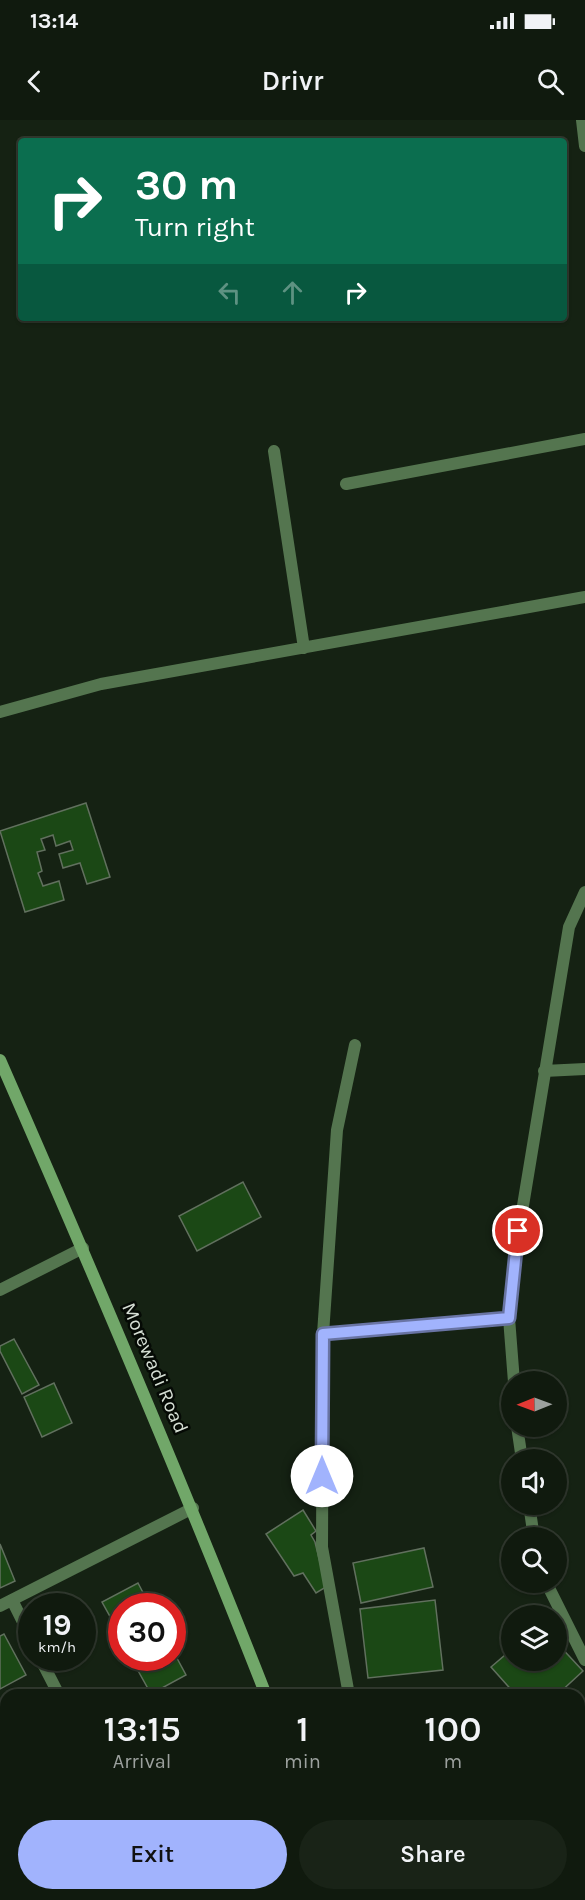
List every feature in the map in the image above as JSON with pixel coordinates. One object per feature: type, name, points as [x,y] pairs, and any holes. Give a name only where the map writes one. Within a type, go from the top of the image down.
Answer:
[{"type":"main road","name":"Morewadi Road","points":[[0,1060],[83,1248],[193,1508],[264,1689]]},
{"type":"street","points":[[582,120],[585,146]]},
{"type":"street","points":[[346,484],[585,439]]},
{"type":"street","points":[[274,451],[304,648]]},
{"type":"street","points":[[0,712],[101,684],[585,597]]},
{"type":"street","points":[[513,1371],[509,1318],[515,1254],[568,927],[585,892]]},
{"type":"street","points":[[348,1689],[322,1547],[323,1334],[337,1130],[355,1045]]},
{"type":"street","points":[[544,1071],[585,1069]]},
{"type":"street","points":[[0,1290],[83,1248]]},
{"type":"street","points":[[323,1334],[509,1318]]},
{"type":"street","points":[[0,1606],[193,1508]]},
{"type":"street","points":[[550,1593],[585,1660]]},
{"type":"street","points":[[12,1600],[18,1612]]},
{"type":"street","points":[[47,1671],[56,1689]]},
{"type":"building","points":[[86,803],[110,877],[87,884],[80,863],[63,868],[59,854],[73,850],[70,841],[56,846],[53,835],[41,839],[45,850],[37,852],[42,871],[38,873],[43,886],[59,881],[64,900],[25,912],[0,831]]},
{"type":"building","points":[[243,1182],[261,1217],[197,1251],[179,1216]]},
{"type":"building","points":[[14,1339],[39,1385],[22,1394],[0,1351],[0,1346]]},
{"type":"building","points":[[54,1383],[72,1423],[42,1437],[24,1397]]},
{"type":"building","points":[[303,1510],[316,1531],[311,1535],[315,1542],[326,1587],[316,1593],[303,1573],[294,1576],[266,1534]]},
{"type":"building","points":[[0,1544],[15,1581],[0,1588]]},
{"type":"building","points":[[424,1548],[433,1587],[361,1603],[353,1563]]},
{"type":"building","points":[[138,1583],[143,1593],[119,1593]]},
{"type":"building","points":[[108,1599],[108,1613],[102,1602]]},
{"type":"building","points":[[435,1600],[443,1670],[368,1678],[360,1609]]},
{"type":"building","points":[[4,1634],[18,1660],[18,1671],[24,1671],[26,1675],[0,1689],[0,1636]]},
{"type":"building","points":[[567,1654],[583,1671],[564,1689],[511,1689],[491,1667],[501,1658],[501,1671],[567,1671]]},
{"type":"building","points":[[138,1671],[184,1671],[186,1675],[160,1689],[148,1689]]},
{"type":"route","points":[[322,1476],[323,1334],[509,1318],[518,1231]]}]
